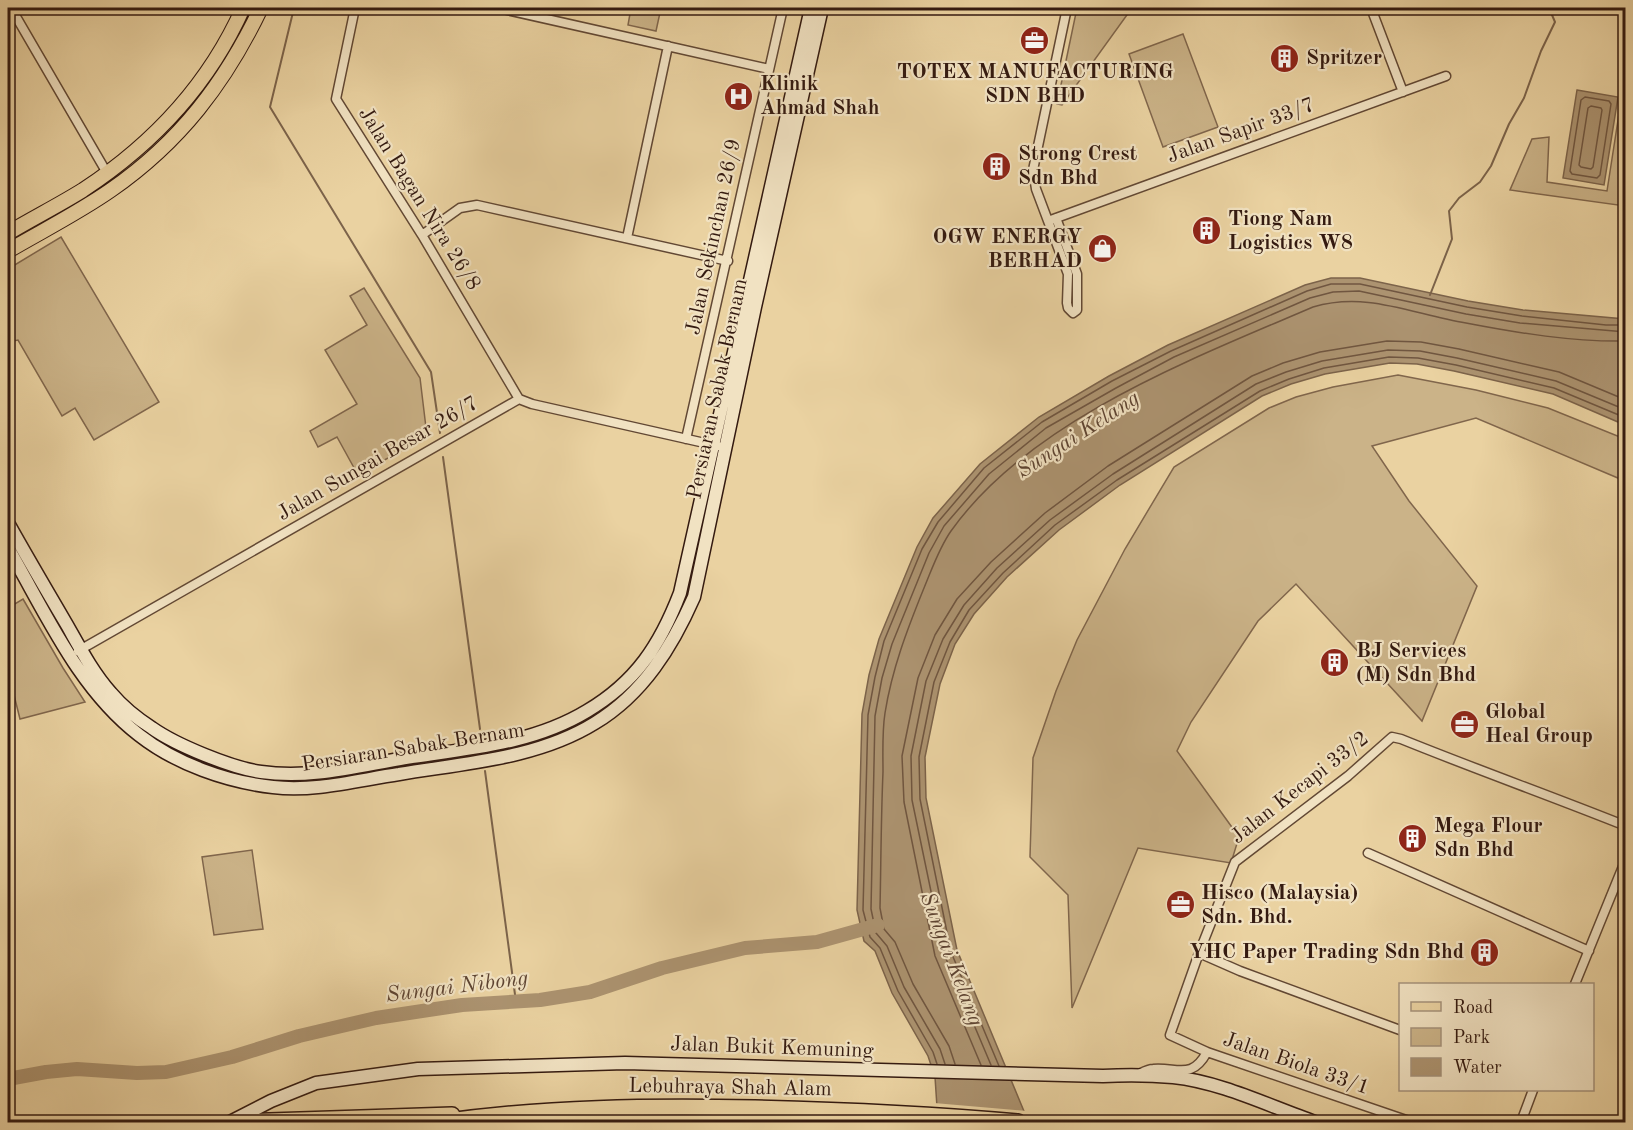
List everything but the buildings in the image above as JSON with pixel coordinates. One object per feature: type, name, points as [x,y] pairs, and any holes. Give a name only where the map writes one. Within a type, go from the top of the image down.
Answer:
[{"type":"highway","name":"Lebuhraya Shah Alam","points":[[441,1122],[498,1114],[652,1106],[869,1111],[1018,1122]]},
{"type":"highway","points":[[239,1122],[498,1114]]},
{"type":"main road","points":[[8,232],[81,191],[140,148],[184,103],[217,58],[243,8]]},
{"type":"main road","points":[[8,251],[113,189],[172,138],[212,93],[231,66],[261,8]]},
{"type":"street","points":[[11,8],[107,173]]},
{"type":"street","name":"Jalan Bagan Nira 26/8","points":[[355,8],[336,99],[422,235],[519,399]]},
{"type":"street","points":[[498,8],[769,69]]},
{"type":"street","name":"Jalan Sekinchan 26/9","points":[[686,439],[728,261],[783,8]]},
{"type":"street","name":"Persiaran Sabak Bernam","points":[[8,523],[102,702],[140,736],[191,765],[275,788],[323,786],[528,752],[566,738],[595,723],[626,700],[651,673],[678,633],[694,597],[718,446],[811,8]]},
{"type":"street","name":"Persiaran Sabak Bernam","points":[[8,548],[76,652],[111,693],[153,729],[196,751],[240,768],[261,772],[309,775],[495,744],[535,735],[587,711],[616,691],[642,666],[667,627],[680,593],[718,446],[822,8]]},
{"type":"street","points":[[1052,219],[1068,274],[1067,303],[1073,313],[1077,310],[1077,274],[1052,219],[1036,189],[1033,170],[1067,8]]},
{"type":"street","points":[[1371,8],[1403,92]]},
{"type":"street","points":[[627,238],[668,46]]},
{"type":"street","name":"Jalan Sapir 33/7","points":[[1052,219],[1446,76]]},
{"type":"street","points":[[422,235],[460,208],[477,205],[728,261]]},
{"type":"street","points":[[519,399],[531,404],[718,446]]},
{"type":"street","name":"Jalan Sungai Besar 26/7","points":[[76,652],[519,399]]},
{"type":"street","name":"Jalan Kecapi 33/2","points":[[1170,1035],[1235,862],[1348,776],[1392,737],[1626,826]]},
{"type":"street","points":[[191,765],[196,751]]},
{"type":"street","points":[[1368,853],[1589,951]]},
{"type":"street","points":[[1575,983],[1626,860]]},
{"type":"street","points":[[1199,953],[1240,971],[1399,1029]]},
{"type":"street","name":"Jalan Biola 33/1","points":[[1170,1035],[1207,1052],[1412,1122]]},
{"type":"street","points":[[1136,1075],[1152,1069],[1194,1069],[1201,1063],[1207,1052]]},
{"type":"street","name":"Jalan Bukit Kemuning","points":[[230,1122],[271,1101],[316,1083],[418,1069],[625,1063],[864,1071],[1175,1077],[1220,1088],[1315,1122]]},
{"type":"street","points":[[1521,1122],[1532,1091]]},
{"type":"green space","points":[[631,8],[661,8],[656,31],[628,25]]},
{"type":"green space","points":[[1077,8],[1132,8],[1062,105],[1057,104]]},
{"type":"green space","points":[[1183,34],[1218,127],[1163,147],[1129,54]]},
{"type":"green space","points":[[1625,75],[1625,206],[1510,190],[1532,139],[1549,137],[1547,182],[1607,191]]},
{"type":"green space","points":[[61,237],[159,402],[94,440],[75,408],[62,416],[18,340],[8,342],[8,269]]},
{"type":"green space","points":[[364,288],[420,378],[427,436],[358,475],[337,437],[318,447],[310,431],[357,404],[325,350],[367,325],[350,296]]},
{"type":"green space","points":[[1398,375],[1476,390],[1548,408],[1625,439],[1625,481],[1476,418],[1372,446],[1409,501],[1477,586],[1422,721],[1296,584],[1258,621],[1191,722],[1177,751],[1239,837],[1231,863],[1138,848],[1072,1008],[1068,895],[1030,857],[1033,758],[1056,691],[1077,640],[1125,549],[1174,467],[1269,408],[1296,397],[1333,387]]},
{"type":"green space","points":[[23,599],[85,702],[20,719],[11,683],[8,683],[8,608]]},
{"type":"green space","points":[[252,850],[263,929],[214,935],[202,857]]},
{"type":"water","points":[[1577,90],[1618,97],[1604,185],[1563,178]]},
{"type":"water","name":"Sungai Kelang","points":[[1331,278],[1360,278],[1523,310],[1625,319],[1625,425],[1553,394],[1417,364],[1390,363],[1325,374],[1262,396],[1120,485],[1059,530],[1007,577],[974,614],[955,644],[940,684],[925,757],[926,798],[957,950],[1026,1116],[938,1122],[935,1077],[928,1056],[892,993],[875,951],[864,941],[857,910],[862,714],[879,639],[917,547],[933,518],[980,464],[1039,417],[1168,345],[1305,285]]},
{"type":"pier","points":[[934,1103],[1027,1111],[1031,1122],[935,1122]]},
{"type":"waterway","points":[[294,8],[270,107],[431,372],[440,433]]},
{"type":"waterway","points":[[1430,295],[1452,239],[1449,211],[1459,198],[1480,182],[1491,166],[1509,124],[1524,98],[1541,51],[1555,22],[1549,8]]},
{"type":"waterway","points":[[443,457],[480,729]]},
{"type":"waterway","points":[[485,771],[516,1002]]},
{"type":"waterway","name":"Sungai Nibong","points":[[8,1079],[77,1069],[137,1073],[166,1072],[232,1057],[299,1036],[376,1018],[462,1005],[540,1000],[590,992],[662,968],[745,948],[817,942],[878,925]]},
{"type":"place","name":"TOTEX MANUFACTURING SDN BHD","points":[[1035,41]]},
{"type":"place","name":"Spritzer","points":[[1285,58]]},
{"type":"place","name":"Klinik Ahmad Shah","points":[[739,96]]},
{"type":"place","name":"Strong Crest Sdn Bhd","points":[[997,166]]},
{"type":"place","name":"Tiong Nam Logistics W8","points":[[1207,231]]},
{"type":"place","name":"OGW ENERGY BERHAD","points":[[1103,249]]},
{"type":"place","name":"BJ Services (M) Sdn Bhd","points":[[1335,663]]},
{"type":"place","name":"Global Heal Group","points":[[1464,724]]},
{"type":"place","name":"Mega Flour Sdn Bhd","points":[[1413,838]]},
{"type":"place","name":"Hisco (Malaysia) Sdn. Bhd.","points":[[1180,905]]},
{"type":"place","name":"YHC Paper Trading Sdn Bhd","points":[[1485,952]]}]
